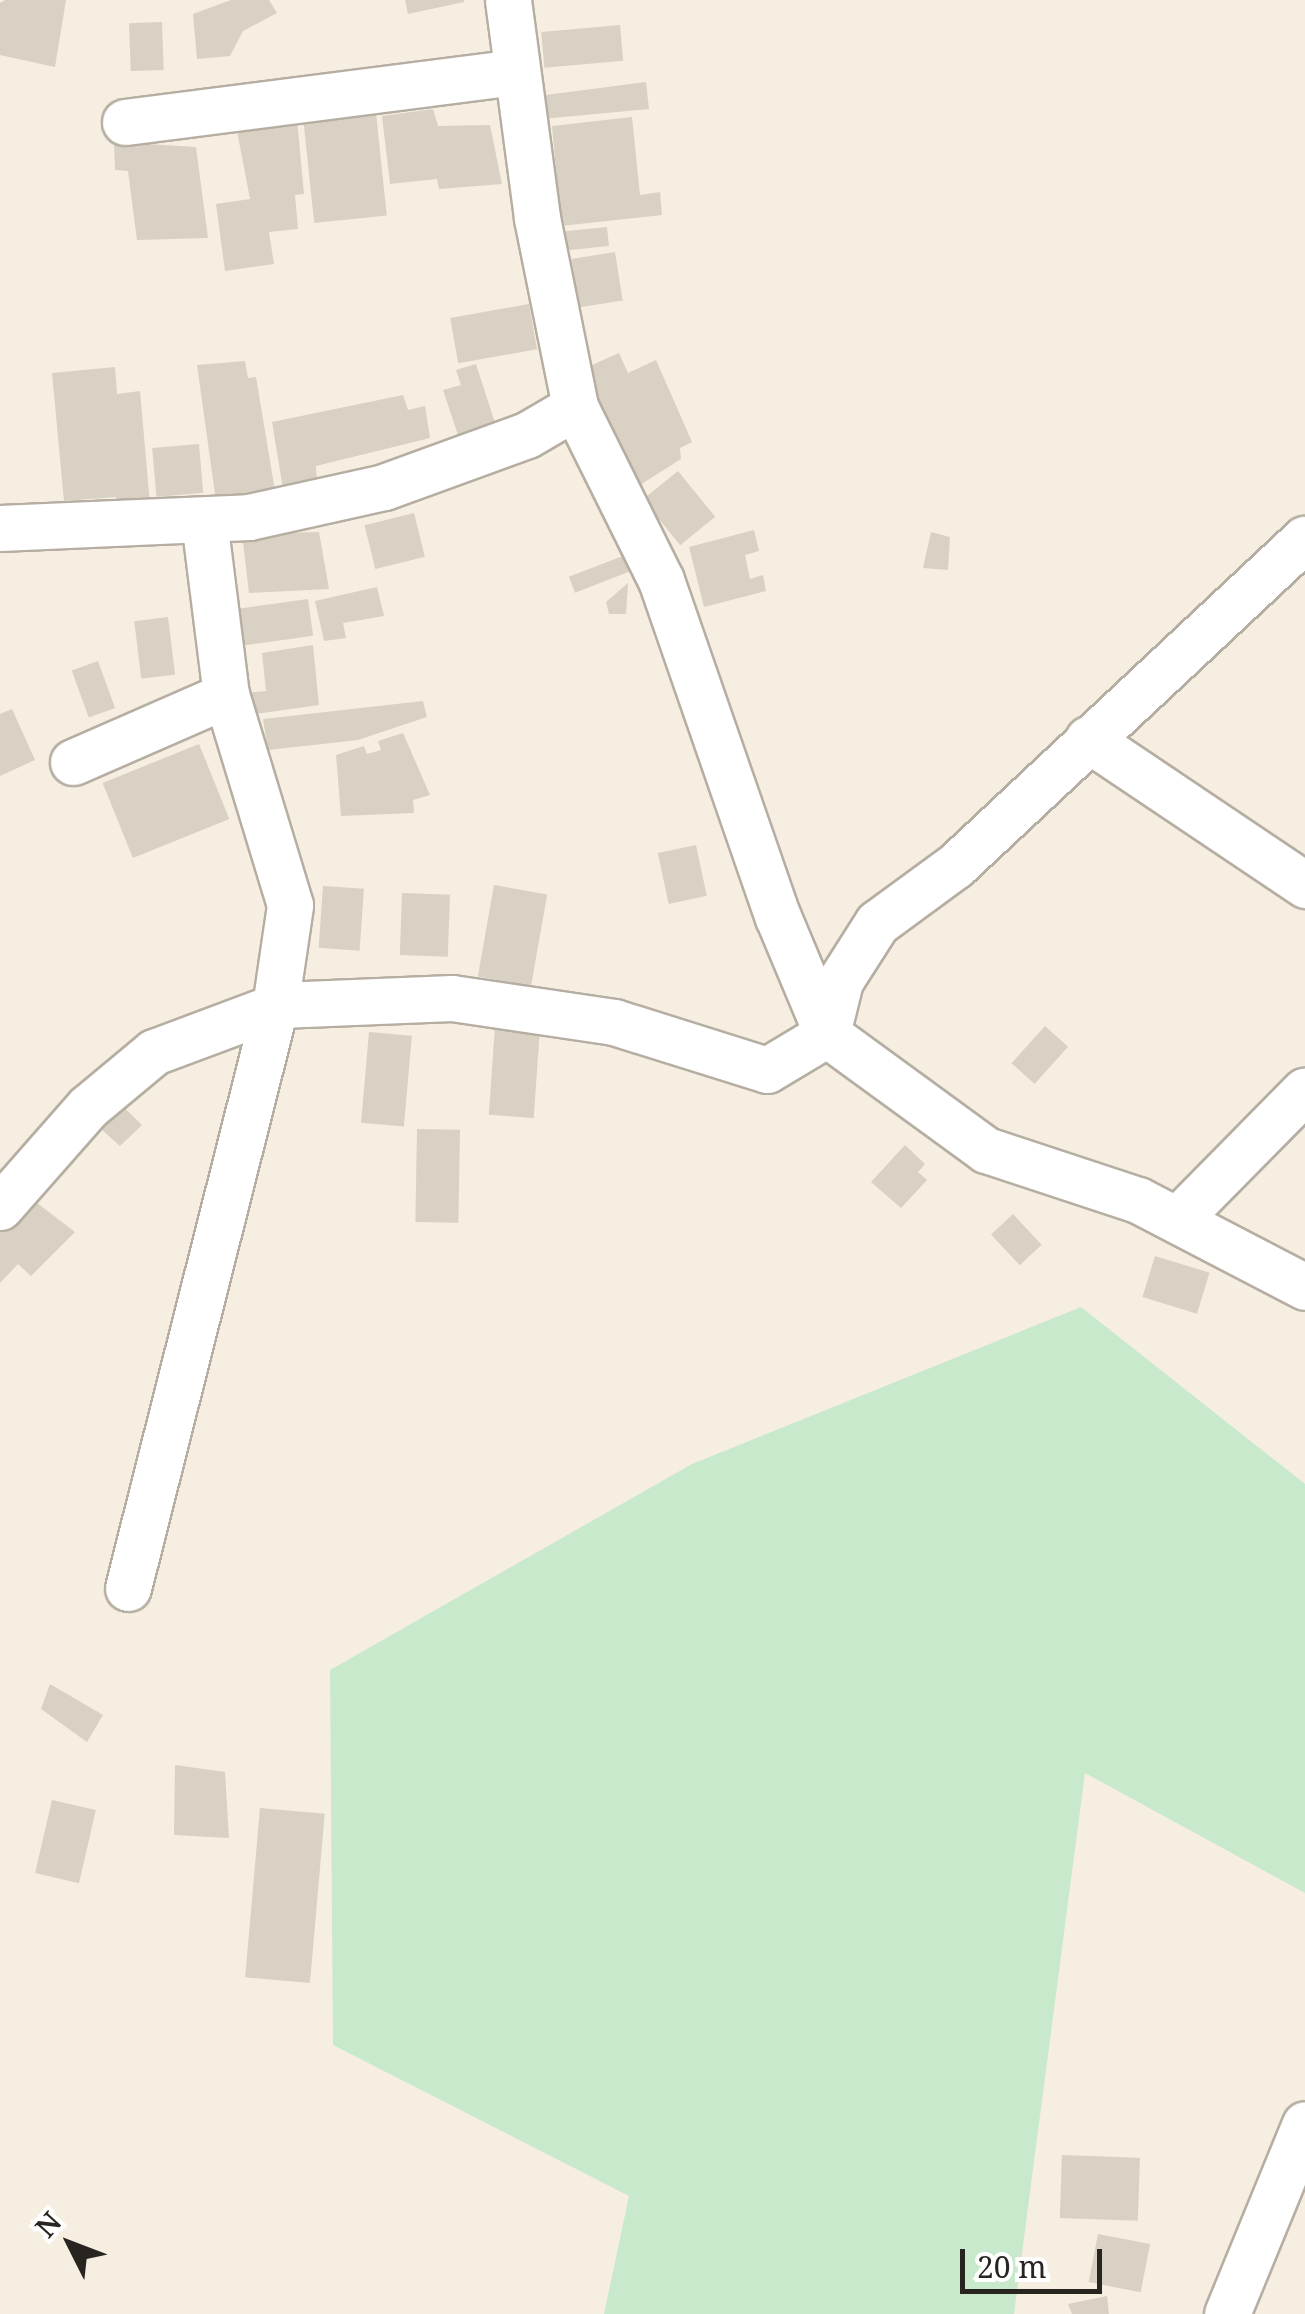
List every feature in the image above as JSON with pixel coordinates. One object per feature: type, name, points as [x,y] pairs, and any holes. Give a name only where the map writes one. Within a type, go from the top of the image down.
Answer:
[{"type":"street","points":[[508,0],[515,72],[561,357],[575,408],[662,580],[778,917],[827,1034],[986,1150],[1138,1200],[1305,1287]]},
{"type":"street","points":[[125,122],[515,72]]},
{"type":"street","points":[[0,528],[204,521],[384,487],[526,435],[575,408]]},
{"type":"street","points":[[128,1588],[275,1007],[290,905],[226,695],[204,521]]},
{"type":"street","points":[[0,1207],[88,1107],[154,1052],[275,1007],[452,998],[614,1022],[767,1070],[827,1034],[840,981],[876,923],[955,866],[1305,539]]},
{"type":"street","points":[[74,762],[226,695]]},
{"type":"street","points":[[1088,739],[1305,885]]},
{"type":"street","points":[[1177,1220],[1305,1090]]},
{"type":"street","points":[[1227,2314],[1305,2124]]},
{"type":"green space","points":[[1081,1307],[1305,1484],[1305,1893],[1085,1773],[1014,2314],[604,2314],[629,2196],[333,2045],[330,1670],[692,1464]]},
{"type":"building","points":[[66,0],[55,67],[0,55],[0,3]]},
{"type":"building","points":[[231,0],[269,0],[277,13],[243,31],[230,56],[197,59],[193,14]]},
{"type":"building","points":[[405,0],[464,0],[464,2],[408,14]]},
{"type":"building","points":[[162,22],[164,70],[131,71],[129,23]]},
{"type":"building","points":[[620,25],[623,61],[544,68],[541,32]]},
{"type":"building","points":[[646,82],[649,109],[542,119],[538,96]]},
{"type":"building","points":[[433,109],[438,126],[490,125],[502,184],[439,189],[437,179],[390,184],[382,116]]},
{"type":"building","points":[[376,113],[387,215],[314,223],[303,121]]},
{"type":"building","points":[[632,117],[640,195],[660,192],[662,215],[561,226],[552,126]]},
{"type":"building","points":[[297,119],[304,194],[295,195],[298,229],[269,232],[274,264],[225,271],[216,204],[250,199],[237,131]]},
{"type":"building","points":[[114,142],[196,147],[208,238],[137,240],[128,171],[115,170]]},
{"type":"building","points":[[607,227],[609,246],[560,251],[558,232]]},
{"type":"building","points":[[615,252],[623,300],[579,307],[572,259]]},
{"type":"building","points":[[529,304],[537,349],[458,363],[450,318]]},
{"type":"building","points":[[619,353],[628,373],[656,360],[692,442],[680,448],[681,459],[640,485],[600,429],[583,369]]},
{"type":"building","points":[[245,361],[248,378],[256,377],[275,491],[216,501],[197,365]]},
{"type":"building","points":[[476,364],[495,423],[458,435],[443,390],[461,385],[456,370]]},
{"type":"building","points":[[115,367],[117,394],[140,391],[150,504],[117,507],[116,497],[64,501],[52,373]]},
{"type":"building","points":[[403,395],[408,410],[425,406],[430,438],[316,466],[317,485],[283,489],[272,422]]},
{"type":"building","points":[[199,444],[203,493],[156,497],[152,448]]},
{"type":"building","points":[[678,471],[715,517],[680,545],[643,499]]},
{"type":"building","points":[[414,513],[425,557],[375,569],[365,525]]},
{"type":"building","points":[[754,530],[759,551],[745,555],[750,579],[763,575],[766,591],[704,607],[689,547]]},
{"type":"building","points":[[319,532],[329,589],[249,593],[242,534]]},
{"type":"building","points":[[931,532],[950,537],[948,570],[923,568]]},
{"type":"building","points":[[623,556],[629,572],[575,593],[569,577]]},
{"type":"building","points":[[628,583],[626,614],[609,614],[606,602]]},
{"type":"building","points":[[377,587],[384,616],[343,623],[346,638],[324,641],[315,601]]},
{"type":"building","points":[[308,599],[313,636],[236,646],[231,610]]},
{"type":"building","points":[[168,617],[175,675],[141,679],[134,621]]},
{"type":"building","points":[[313,645],[319,705],[248,715],[244,693],[266,691],[262,653]]},
{"type":"building","points":[[98,661],[115,708],[89,718],[72,671]]},
{"type":"building","points":[[423,701],[427,717],[358,740],[268,750],[263,719]]},
{"type":"building","points":[[12,709],[35,760],[0,776],[0,714]]},
{"type":"building","points":[[403,733],[430,795],[413,800],[414,813],[341,816],[336,755],[364,746],[367,754],[381,750],[378,741]]},
{"type":"building","points":[[199,744],[229,819],[133,858],[103,783]]},
{"type":"building","points":[[696,845],[707,896],[669,904],[658,853]]},
{"type":"building","points":[[494,885],[547,894],[531,986],[478,977]]},
{"type":"building","points":[[323,886],[364,889],[360,951],[319,948]]},
{"type":"building","points":[[402,893],[450,895],[448,957],[400,955]]},
{"type":"building","points":[[495,1026],[540,1029],[534,1118],[489,1115]]},
{"type":"building","points":[[1045,1026],[1068,1047],[1035,1084],[1012,1063]]},
{"type":"building","points":[[369,1032],[412,1036],[404,1126],[361,1123]]},
{"type":"building","points":[[111,1095],[142,1125],[120,1146],[91,1120]]},
{"type":"building","points":[[417,1129],[460,1130],[458,1223],[415,1222]]},
{"type":"building","points":[[905,1145],[925,1164],[918,1172],[927,1180],[901,1208],[871,1182]]},
{"type":"building","points":[[28,1196],[75,1232],[31,1276],[18,1264],[0,1283],[0,1228]]},
{"type":"building","points":[[1013,1214],[1042,1245],[1020,1265],[991,1234]]},
{"type":"building","points":[[1155,1256],[1210,1273],[1197,1314],[1142,1297]]},
{"type":"building","points":[[50,1684],[103,1715],[87,1742],[41,1709]]},
{"type":"building","points":[[175,1765],[225,1772],[229,1838],[174,1835]]},
{"type":"building","points":[[52,1800],[96,1810],[79,1883],[35,1873]]},
{"type":"building","points":[[260,1808],[325,1814],[310,1983],[245,1977]]},
{"type":"building","points":[[1062,2155],[1140,2158],[1138,2221],[1060,2218]]},
{"type":"building","points":[[1098,2234],[1150,2244],[1141,2292],[1089,2282]]},
{"type":"building","points":[[1107,2296],[1109,2314],[1072,2314],[1068,2304]]}]
